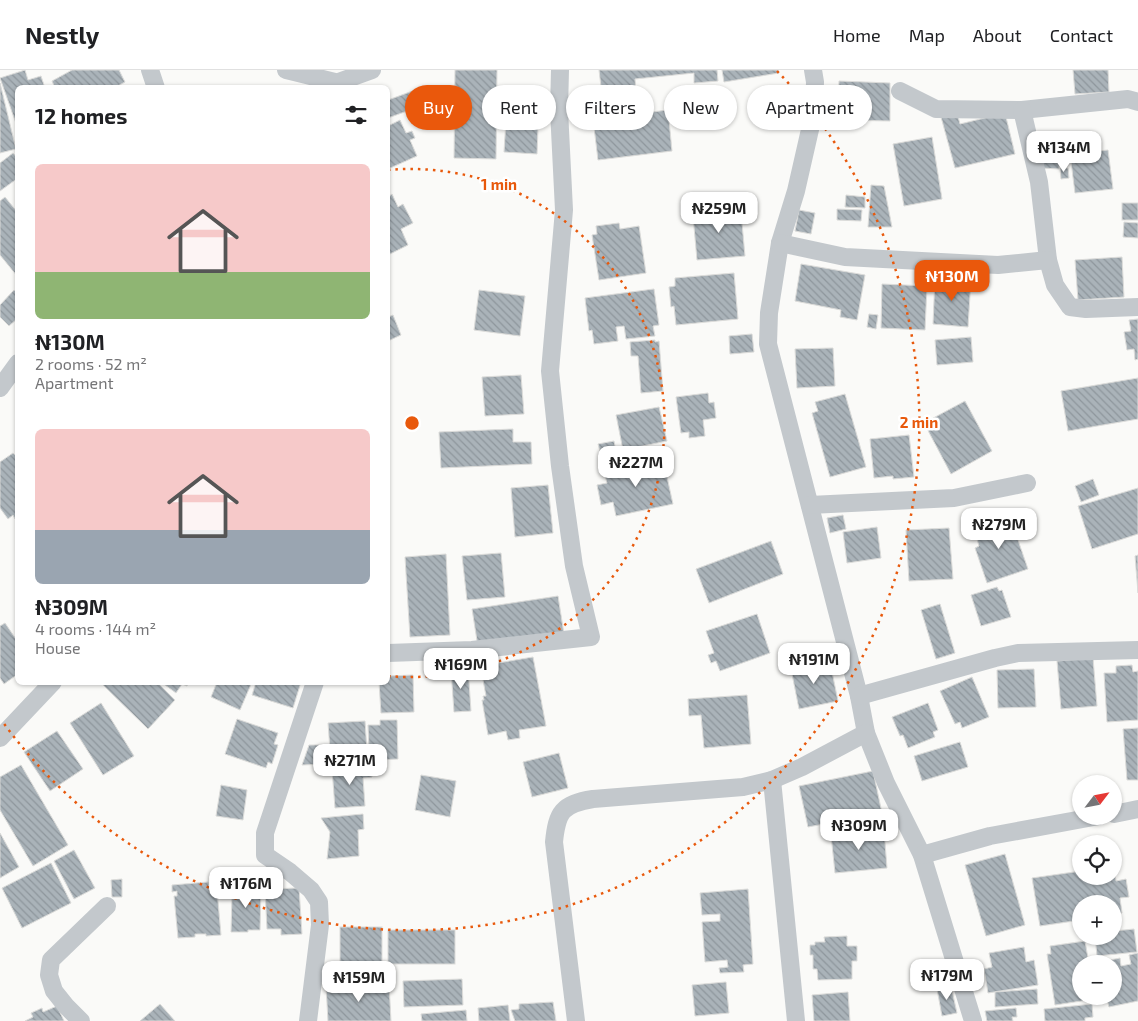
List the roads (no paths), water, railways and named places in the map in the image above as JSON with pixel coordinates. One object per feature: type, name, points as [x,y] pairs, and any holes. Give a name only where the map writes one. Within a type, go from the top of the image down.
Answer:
[{"type":"street","points":[[150,70],[155,85]]},
{"type":"street","points":[[286,70],[329,85],[372,70]]},
{"type":"street","points":[[390,653],[472,650],[591,637],[574,566],[560,466],[550,372],[564,210],[559,110],[560,70]]},
{"type":"street","points":[[813,70],[815,82],[814,112],[796,192],[780,243],[769,313],[768,344],[859,696],[866,732],[886,783],[922,855],[973,1021]]},
{"type":"street","points":[[900,91],[936,109],[1022,110],[1128,99],[1138,102]]},
{"type":"street","points":[[1022,110],[1039,182],[1048,260],[1055,285],[1070,307],[1086,309],[1138,307]]},
{"type":"street","points":[[780,243],[845,257],[998,265],[1048,260]]},
{"type":"street","points":[[0,388],[15,368]]},
{"type":"street","points":[[810,506],[954,498],[1027,483]]},
{"type":"street","points":[[859,696],[1018,653],[1138,650]]},
{"type":"street","points":[[0,738],[50,685]]},
{"type":"street","points":[[308,1021],[320,925],[318,902],[311,890],[290,872],[265,855],[265,833],[314,685]]},
{"type":"street","points":[[576,1021],[554,842],[556,822],[566,808],[577,802],[592,799],[743,787],[772,780],[802,767],[866,732]]},
{"type":"street","points":[[772,780],[796,1021]]},
{"type":"street","points":[[1122,812],[1138,809]]},
{"type":"street","points":[[922,855],[990,836],[1072,821]]},
{"type":"street","points":[[81,1021],[54,991],[49,975],[51,960],[107,906]]}]
